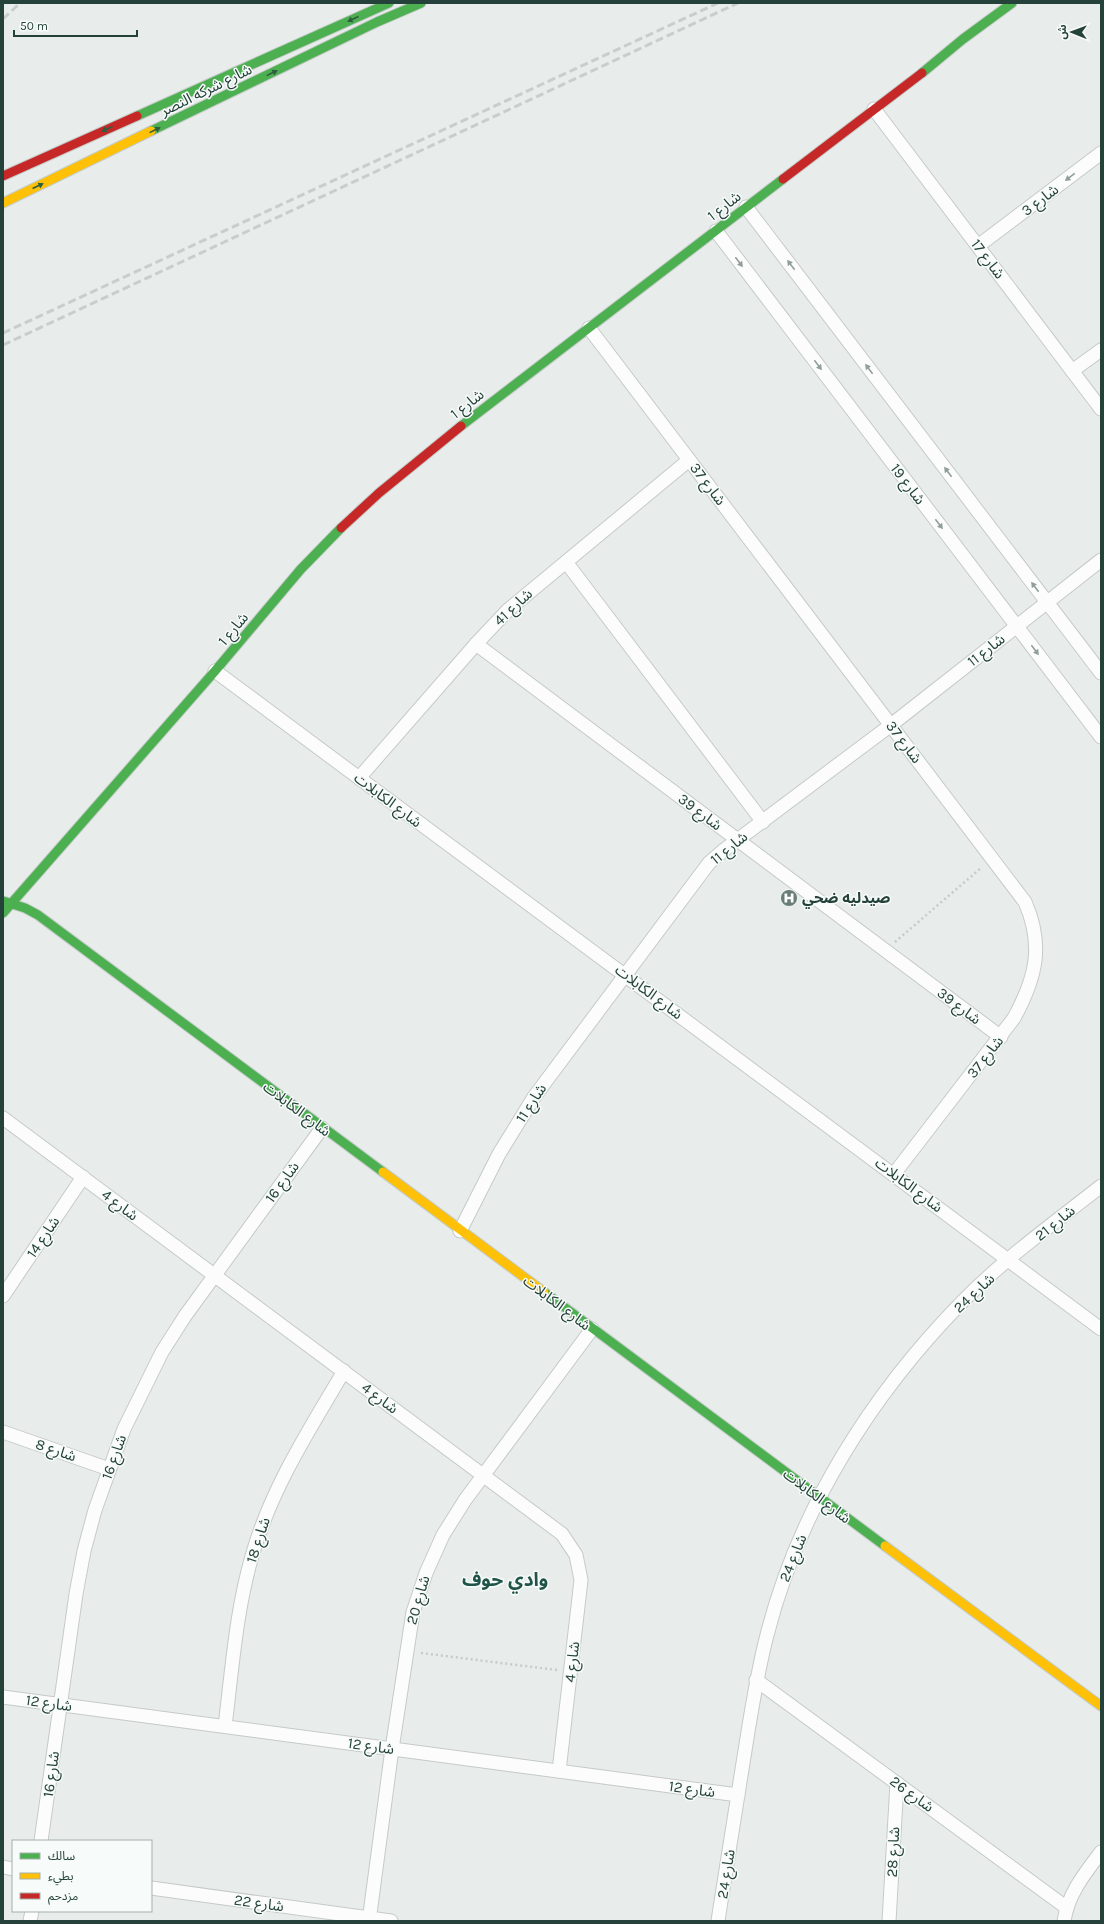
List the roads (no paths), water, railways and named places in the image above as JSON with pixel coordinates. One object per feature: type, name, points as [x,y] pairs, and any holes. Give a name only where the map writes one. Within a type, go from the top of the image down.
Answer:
[{"type":"street","name":"شارع شركه النصر","points":[[3,176],[389,3]]},
{"type":"street","name":"شارع شركه النصر","points":[[3,203],[377,22],[421,3]]},
{"type":"street","name":"شارع 1","points":[[3,913],[7,902],[215,671],[301,569],[345,524],[379,493],[469,419],[716,231],[963,39],[1012,3]]},
{"type":"street","points":[[372,10],[377,22]]},
{"type":"street","name":"شارع 17","points":[[874,109],[1101,409]]},
{"type":"street","name":"شارع 3","points":[[978,246],[1101,153]]},
{"type":"street","points":[[746,207],[1101,674]]},
{"type":"street","name":"شارع 19","points":[[716,231],[1101,737]]},
{"type":"street","name":"شارع 37","points":[[589,328],[992,858],[1025,902],[1033,919],[1037,951],[1032,977],[1022,1004],[1001,1037],[894,1174]]},
{"type":"street","points":[[1072,371],[1101,350]]},
{"type":"street","name":"شارع 41","points":[[360,778],[476,644],[508,610],[689,460]]},
{"type":"street","name":"شارع 11","points":[[460,1231],[499,1154],[534,1097],[709,863],[890,725],[1101,560]]},
{"type":"street","points":[[566,562],[763,822]]},
{"type":"street","name":"شارع 39","points":[[476,644],[1001,1037]]},
{"type":"street","name":"شارع الكابلات","points":[[215,671],[1101,1328]]},
{"type":"street","name":"شارع الكابلات","points":[[7,902],[38,916],[819,1498],[1101,1706]]},
{"type":"street","name":"شارع 4","points":[[3,1118],[562,1534],[576,1555],[581,1580],[559,1771]]},
{"type":"street","name":"شارع 16","points":[[42,1840],[60,1704],[76,1594],[84,1551],[95,1510],[124,1429],[159,1358],[185,1316],[322,1128]]},
{"type":"street","name":"شارع 14","points":[[3,1295],[83,1177]]},
{"type":"street","name":"شارع 21","points":[[1008,1260],[1101,1186]]},
{"type":"street","name":"شارع 24","points":[[718,1921],[756,1680],[782,1587],[799,1542],[819,1498],[849,1444],[883,1393],[921,1346],[963,1301],[1008,1260]]},
{"type":"street","name":"شارع 20","points":[[369,1920],[406,1652],[413,1612],[426,1573],[443,1535],[484,1475],[592,1329]]},
{"type":"street","name":"شارع 18","points":[[225,1726],[243,1594],[252,1555],[266,1516],[282,1480],[344,1371]]},
{"type":"street","name":"شارع 8","points":[[3,1432],[109,1469]]},
{"type":"street","name":"شارع 26","points":[[756,1680],[897,1783],[1066,1915]]},
{"type":"street","name":"شارع 12","points":[[3,1697],[738,1795]]},
{"type":"street","name":"شارع 28","points":[[889,1921],[897,1783]]},
{"type":"street","points":[[1066,1915],[1078,1884],[1101,1852]]},
{"type":"street","name":"شارع 22","points":[[152,1888],[369,1920],[391,1921]]},
{"type":"railway","points":[[3,19],[20,3]]},
{"type":"railway","points":[[3,333],[718,3]]},
{"type":"railway","points":[[3,345],[738,3]]},
{"type":"place","name":"صيدليه ضحي","points":[[789,898]]},
{"type":"district","name":"وادي حوف","points":[[505,1579]]}]
